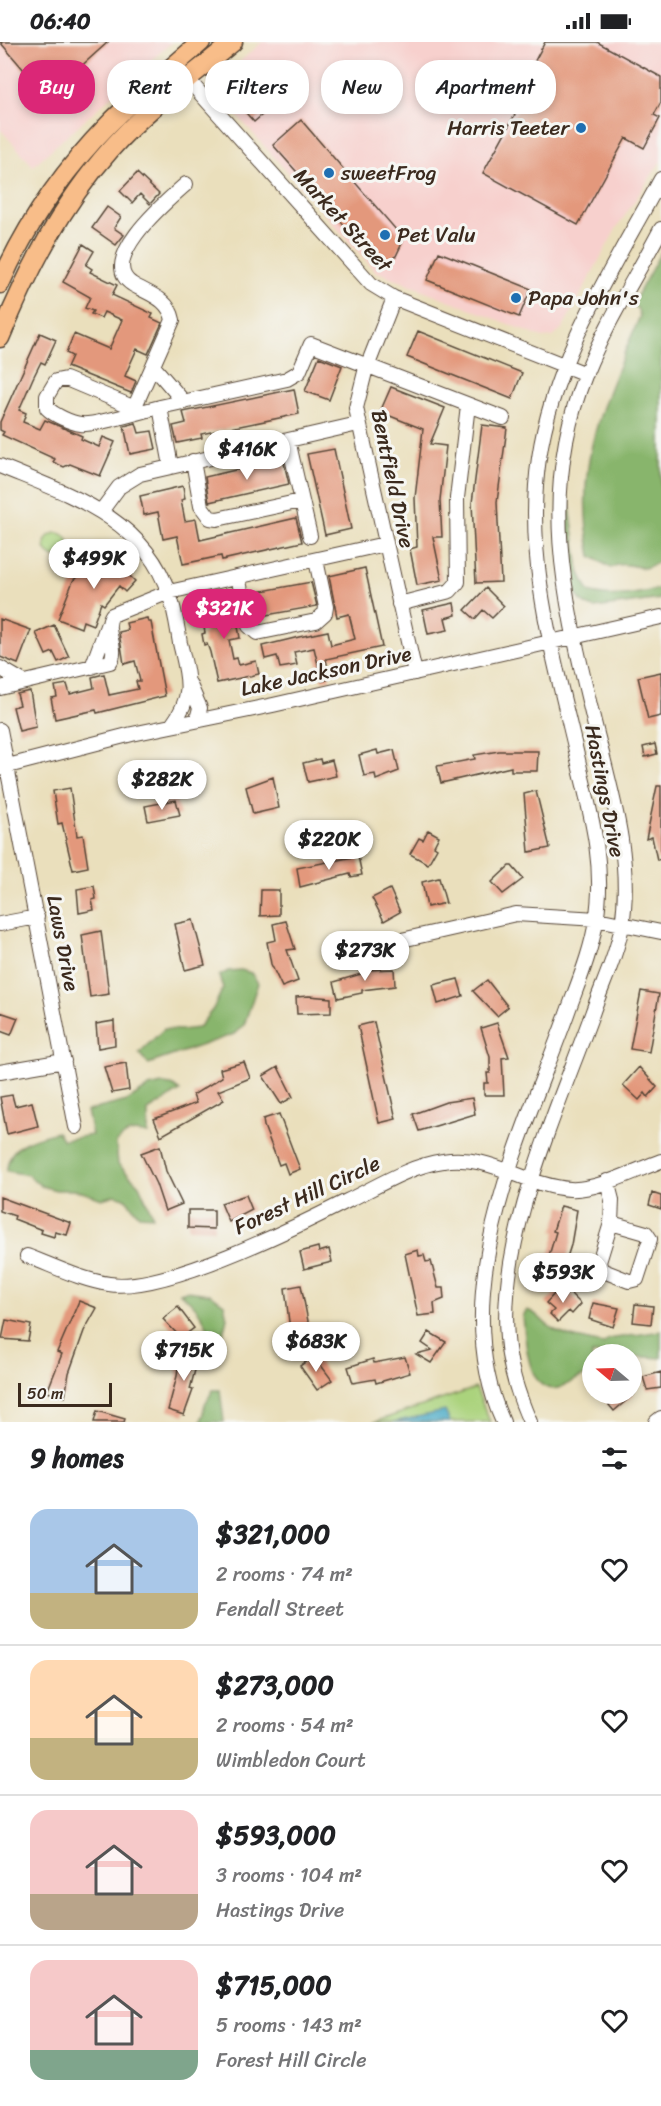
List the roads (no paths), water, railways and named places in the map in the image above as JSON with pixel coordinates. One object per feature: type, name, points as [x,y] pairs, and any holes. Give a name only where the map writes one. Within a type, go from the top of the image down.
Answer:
[{"type":"main road","points":[[181,60],[201,42]]},
{"type":"main road","points":[[193,76],[233,42]]},
{"type":"main road","points":[[0,284],[36,216],[77,160],[120,114]]},
{"type":"main road","points":[[0,339],[31,269],[79,188],[135,124],[147,114]]},
{"type":"street","name":"Market Street","points":[[193,84],[366,280],[394,298],[586,374]]},
{"type":"street","name":"Hastings Drive","points":[[503,1422],[490,1385],[485,1358],[482,1314],[487,1252],[510,1171],[590,948],[597,918],[598,847],[550,642],[536,559],[536,485],[547,419],[564,365],[584,321],[661,178]]},
{"type":"street","points":[[136,411],[170,330],[172,316],[161,300],[128,280],[123,269],[123,256],[138,232],[186,184]]},
{"type":"street","name":"Hastings Drive","points":[[530,1422],[512,1372],[506,1334],[506,1304],[516,1238],[533,1179],[619,940],[625,863],[573,636],[561,568],[559,498],[562,459],[570,421],[586,374],[661,229]]},
{"type":"street","name":"Bentfield Drive","points":[[394,298],[367,366],[357,399],[358,424],[415,673]]},
{"type":"street","points":[[136,411],[66,379],[53,384],[46,401],[47,408],[52,413],[81,424],[184,402],[293,376],[303,367],[311,344],[503,418]]},
{"type":"street","points":[[153,366],[184,402]]},
{"type":"street","points":[[399,604],[450,591],[458,582],[456,498],[468,405]]},
{"type":"street","points":[[160,407],[171,466]]},
{"type":"street","points":[[102,510],[120,487],[132,477],[171,466],[358,424]]},
{"type":"street","points":[[288,440],[310,536]]},
{"type":"street","points":[[193,461],[201,507],[210,518],[301,501]]},
{"type":"street","points":[[0,466],[102,510],[141,544],[169,592],[189,683],[200,708],[197,719]]},
{"type":"street","points":[[0,688],[92,667],[113,659],[107,626],[112,615],[118,611],[169,592],[386,544]]},
{"type":"street","points":[[238,577],[249,626],[257,633],[316,621],[325,613],[326,607],[316,560]]},
{"type":"street","name":"Lake Jackson Drive","points":[[4,767],[197,719],[273,705],[661,617]]},
{"type":"street","points":[[0,668],[24,682]]},
{"type":"street","points":[[172,725],[186,704],[189,683]]},
{"type":"street","name":"Laws Drive","points":[[0,730],[4,767],[37,916],[76,1127]]},
{"type":"street","points":[[362,949],[516,914],[597,918],[661,932]]},
{"type":"street","points":[[0,924],[37,916]]},
{"type":"street","points":[[0,1072],[64,1061]]},
{"type":"street","name":"Forest Hill Circle","points":[[27,1256],[94,1280],[122,1285],[156,1279],[200,1266],[284,1233],[400,1175],[429,1164],[463,1160],[482,1162],[556,1187],[573,1189],[607,1181],[661,1161]]},
{"type":"street","points":[[607,1181],[612,1200],[611,1223],[599,1267],[603,1273],[629,1281],[637,1280],[650,1243],[649,1236],[611,1223]]},
{"type":"street","points":[[656,1422],[661,1418]]},
{"type":"water","points":[[445,1411],[450,1422],[393,1422]]},
{"type":"place","name":"Harris Teeter","points":[[581,128]]},
{"type":"place","name":"sweetFrog","points":[[329,173]]},
{"type":"place","name":"Pet Valu","points":[[385,235]]},
{"type":"place","name":"Papa John's","points":[[516,298]]}]
